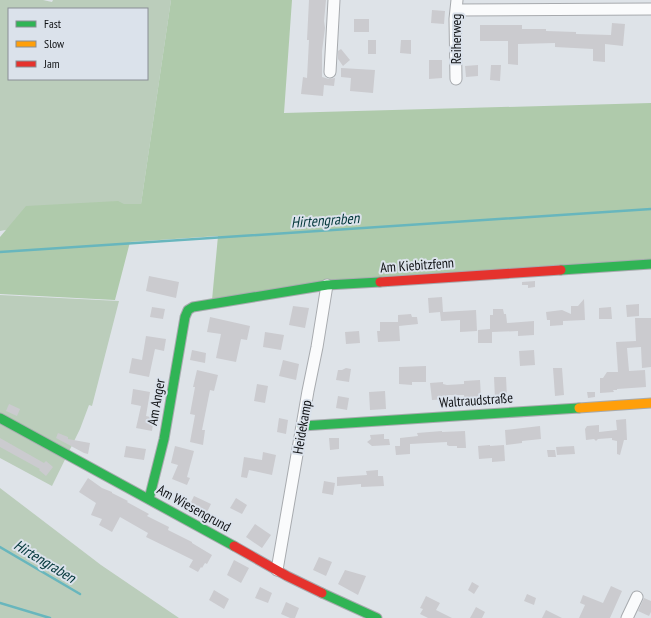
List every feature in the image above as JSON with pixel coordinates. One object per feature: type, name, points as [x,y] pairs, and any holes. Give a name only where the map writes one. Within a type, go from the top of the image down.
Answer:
[{"type":"street","points":[[330,72],[334,0]]},
{"type":"street","points":[[456,5],[651,9]]},
{"type":"street","name":"Reiherweg","points":[[456,5],[456,79]]},
{"type":"street","name":"Am Kiebitzfenn","points":[[188,310],[201,305],[327,285],[651,264]]},
{"type":"street","name":"Heidekamp","points":[[277,570],[327,285]]},
{"type":"street","name":"Am Anger","points":[[149,499],[164,439],[185,317],[188,310]]},
{"type":"street","name":"Waltraudstraße","points":[[302,426],[651,403]]},
{"type":"street","name":"Am Wiesengrund","points":[[0,418],[287,576],[377,618]]},
{"type":"street","points":[[627,618],[638,597]]},
{"type":"green space","points":[[0,0],[43,0],[52,2],[53,0],[171,0],[141,204],[0,231]]},
{"type":"green space","points":[[171,0],[292,0],[284,113],[651,103],[651,261],[212,300],[218,236],[130,242],[115,300],[0,294],[0,237],[26,206],[118,201],[124,204],[141,204]]},
{"type":"green space","points":[[0,295],[119,301],[92,406],[89,405],[80,429],[52,486],[0,458]]},
{"type":"green space","points":[[0,488],[101,565],[179,618],[0,618]]},
{"type":"building","points":[[309,0],[326,0],[322,51],[322,77],[329,79],[335,78],[334,86],[324,85],[323,96],[301,94],[303,77],[307,78]]},
{"type":"building","points":[[432,10],[445,11],[444,24],[431,23]]},
{"type":"building","points":[[354,19],[369,19],[369,32],[354,32]]},
{"type":"building","points":[[612,23],[625,24],[623,46],[605,44],[605,62],[593,61],[593,49],[555,47],[555,43],[518,44],[518,65],[508,64],[508,41],[480,41],[480,25],[522,25],[522,29],[546,29],[546,31],[576,32],[576,34],[611,35]]},
{"type":"building","points":[[368,40],[376,40],[376,54],[368,54]]},
{"type":"building","points":[[401,40],[411,40],[411,54],[400,53]]},
{"type":"building","points":[[341,49],[350,60],[343,66],[338,59],[338,51]]},
{"type":"building","points":[[429,60],[442,60],[442,78],[429,79]]},
{"type":"building","points":[[478,65],[478,76],[466,77],[465,66]]},
{"type":"building","points":[[491,65],[501,65],[500,81],[490,80]]},
{"type":"building","points":[[341,68],[375,70],[373,93],[350,91],[351,78],[341,77]]},
{"type":"building","points":[[149,276],[179,282],[176,298],[146,291]]},
{"type":"building","points":[[535,281],[535,287],[528,288],[528,285],[522,285],[522,282]]},
{"type":"building","points":[[442,297],[443,312],[476,310],[477,331],[460,332],[460,320],[441,321],[440,312],[429,313],[428,298]]},
{"type":"building","points":[[584,299],[585,320],[563,321],[563,325],[550,326],[550,320],[547,320],[546,312],[562,310],[571,314],[571,306],[578,306]]},
{"type":"building","points":[[639,304],[639,316],[627,317],[626,305]]},
{"type":"building","points":[[293,306],[309,308],[305,328],[289,325]]},
{"type":"building","points":[[152,307],[165,309],[163,319],[150,317]]},
{"type":"building","points":[[611,307],[612,319],[599,319],[599,308]]},
{"type":"building","points":[[493,309],[503,309],[504,314],[506,314],[507,323],[534,321],[534,335],[518,336],[518,331],[492,332],[492,343],[478,343],[478,330],[490,329],[490,315],[493,315]]},
{"type":"building","points":[[411,314],[412,317],[417,317],[418,324],[399,326],[400,341],[378,342],[377,331],[380,331],[380,322],[398,322],[398,315]]},
{"type":"building","points":[[210,317],[250,326],[247,340],[241,339],[236,362],[216,358],[221,334],[207,332]]},
{"type":"building","points":[[635,318],[651,318],[651,367],[642,368],[641,347],[627,348],[629,371],[645,370],[646,387],[617,389],[613,390],[614,392],[600,393],[600,378],[603,378],[607,372],[618,372],[616,342],[636,341]]},
{"type":"building","points":[[359,331],[360,343],[346,344],[345,332]]},
{"type":"building","points":[[265,332],[284,335],[281,350],[263,347]]},
{"type":"building","points":[[146,336],[166,339],[164,351],[155,349],[149,377],[129,373],[132,358],[142,360]]},
{"type":"building","points":[[192,350],[206,353],[205,363],[190,360]]},
{"type":"building","points":[[534,350],[535,365],[520,366],[519,351]]},
{"type":"building","points":[[283,360],[299,364],[296,380],[279,376]]},
{"type":"building","points":[[426,366],[426,382],[412,382],[412,385],[399,384],[399,367]]},
{"type":"building","points":[[346,368],[351,369],[349,382],[336,380],[338,370]]},
{"type":"building","points":[[553,368],[562,368],[564,395],[555,396]]},
{"type":"building","points":[[197,370],[218,375],[214,391],[210,390],[202,430],[205,430],[203,445],[190,442],[195,415],[190,414],[195,387],[193,387]]},
{"type":"building","points":[[494,377],[506,377],[507,398],[495,399]]},
{"type":"building","points":[[480,380],[481,397],[464,398],[464,395],[448,395],[448,399],[432,400],[430,383],[443,382],[443,384],[447,385],[464,384],[464,381]]},
{"type":"building","points":[[257,384],[268,386],[265,403],[254,401]]},
{"type":"building","points":[[133,389],[150,392],[146,416],[154,418],[152,431],[136,428],[141,406],[131,404]]},
{"type":"building","points":[[385,391],[386,409],[370,410],[369,392]]},
{"type":"building","points":[[587,392],[595,392],[595,397],[588,398]]},
{"type":"building","points":[[338,396],[349,398],[347,410],[336,408]]},
{"type":"building","points":[[9,404],[20,409],[17,416],[6,411]]},
{"type":"building","points":[[279,418],[288,420],[286,434],[277,432]]},
{"type":"building","points":[[626,419],[627,440],[624,440],[620,455],[617,454],[617,441],[612,440],[612,438],[598,439],[596,441],[594,439],[586,440],[585,429],[587,426],[599,425],[599,432],[617,430],[616,420]]},
{"type":"building","points":[[540,426],[541,439],[522,441],[522,443],[506,445],[505,430]]},
{"type":"building","points":[[465,431],[466,448],[449,446],[447,445],[447,442],[410,444],[410,454],[396,455],[395,446],[400,446],[400,438],[418,436],[417,433]]},
{"type":"building","points":[[58,433],[68,437],[68,439],[90,443],[88,454],[56,438]]},
{"type":"building","points":[[384,434],[384,439],[389,439],[390,445],[372,446],[367,442],[371,439],[370,435]]},
{"type":"building","points":[[0,438],[44,463],[46,461],[53,467],[46,476],[39,470],[40,469],[0,447]]},
{"type":"building","points":[[329,438],[339,438],[339,449],[330,450]]},
{"type":"building","points":[[504,445],[505,461],[492,462],[492,458],[479,459],[478,446]]},
{"type":"building","points":[[126,446],[146,449],[144,460],[124,457]]},
{"type":"building","points":[[175,446],[194,451],[187,477],[190,478],[187,485],[172,479],[178,465],[171,463]]},
{"type":"building","points":[[574,446],[575,454],[557,455],[556,447]]},
{"type":"building","points":[[547,450],[555,450],[556,457],[548,457]]},
{"type":"building","points":[[263,452],[276,455],[272,475],[249,470],[247,478],[241,477],[244,457],[262,460]]},
{"type":"building","points":[[378,470],[378,476],[383,476],[384,486],[361,487],[361,484],[337,486],[337,477],[367,475],[366,471]]},
{"type":"building","points":[[88,478],[102,488],[112,492],[149,514],[147,516],[169,527],[168,530],[192,542],[212,555],[207,564],[205,563],[198,572],[189,567],[193,560],[146,537],[148,533],[120,517],[112,532],[99,525],[102,519],[91,515],[96,503],[79,492]]},
{"type":"building","points":[[324,481],[335,483],[333,495],[322,493]]},
{"type":"building","points":[[194,496],[211,504],[205,516],[188,508]]},
{"type":"building","points":[[236,498],[247,505],[242,514],[230,508]]},
{"type":"building","points":[[255,524],[271,535],[262,548],[246,537]]},
{"type":"building","points":[[319,557],[332,562],[326,576],[313,570]]},
{"type":"building","points":[[234,560],[249,568],[241,583],[227,575]]},
{"type":"building","points":[[345,570],[366,576],[358,595],[338,584]]},
{"type":"building","points":[[472,582],[479,586],[474,594],[468,590]]},
{"type":"building","points":[[611,586],[622,591],[610,618],[579,618],[585,605],[580,603],[583,595],[603,603]]},
{"type":"building","points":[[260,587],[272,593],[268,603],[255,598]]},
{"type":"building","points":[[214,590],[229,599],[224,609],[209,600]]},
{"type":"building","points":[[527,594],[536,598],[534,605],[524,601]]},
{"type":"building","points":[[426,596],[440,603],[436,610],[452,618],[428,618],[420,614],[423,609],[420,608]]},
{"type":"building","points":[[644,598],[651,601],[651,612],[649,616],[638,611]]},
{"type":"building","points":[[286,602],[299,608],[295,618],[290,618],[281,614]]},
{"type":"building","points":[[476,607],[485,612],[482,618],[470,618]]},
{"type":"building","points":[[546,610],[562,618],[542,618]]},
{"type":"waterway","name":"Hirtengraben","points":[[0,252],[651,209]]},
{"type":"waterway","name":"Hirtengraben","points":[[0,547],[80,594]]},
{"type":"waterway","points":[[0,603],[50,618]]},
{"type":"traffic: fast","points":[[561,270],[651,264]]},
{"type":"traffic: fast","points":[[149,499],[164,439],[185,317],[188,310],[193,307],[327,285],[380,282]]},
{"type":"traffic: fast","points":[[302,426],[579,408]]},
{"type":"traffic: fast","points":[[0,418],[234,546]]},
{"type":"traffic: fast","points":[[322,593],[377,618]]},
{"type":"traffic: slow","points":[[579,408],[651,403]]},
{"type":"traffic: jam","points":[[380,282],[561,270]]},
{"type":"traffic: jam","points":[[234,546],[287,576],[322,593]]}]
